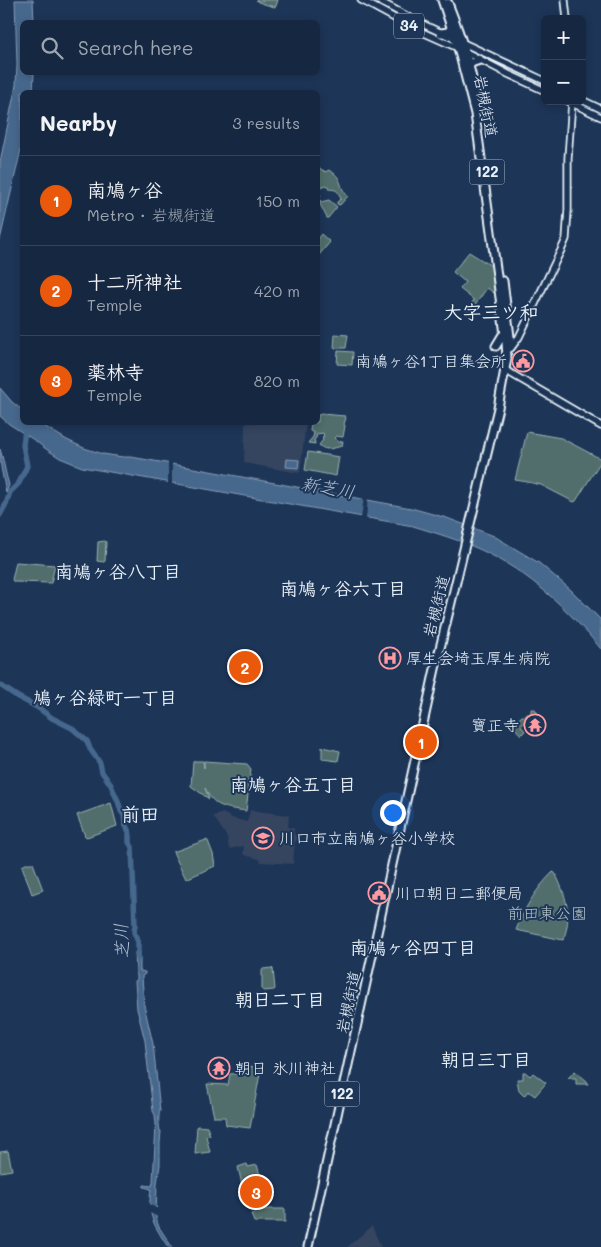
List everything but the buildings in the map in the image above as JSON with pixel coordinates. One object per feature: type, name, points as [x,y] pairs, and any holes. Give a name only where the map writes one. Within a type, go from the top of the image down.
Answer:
[{"type":"highway","name":"岩槻街道","points":[[442,0],[456,40],[462,48],[475,114],[505,333],[509,349]]},
{"type":"highway","name":"岩槻街道","points":[[312,1247],[465,553],[498,426],[509,349],[509,323],[477,102],[470,68],[447,0]]},
{"type":"highway","points":[[441,33],[448,32],[451,24]]},
{"type":"highway","points":[[470,68],[471,63],[480,60]]},
{"type":"highway","points":[[496,346],[505,333]]},
{"type":"highway","name":"岩槻街道","points":[[308,1247],[434,675],[465,553]]},
{"type":"main road","name":"34","points":[[361,0],[413,28],[510,65],[541,79]]},
{"type":"main road","name":"34","points":[[378,0],[456,40]]},
{"type":"main road","points":[[565,0],[567,15]]},
{"type":"main road","name":"34","points":[[462,48],[480,60],[541,89]]},
{"type":"main road","points":[[508,74],[515,72],[515,68],[510,65]]},
{"type":"main road","points":[[525,71],[521,72],[520,75],[525,82]]},
{"type":"main road","points":[[586,102],[601,109]]},
{"type":"main road","points":[[509,349],[519,337],[565,243],[568,210],[571,105]]},
{"type":"main road","points":[[577,105],[601,117]]},
{"type":"main road","points":[[506,372],[601,426]]},
{"type":"shaded area","points":[[15,0],[33,0],[34,20],[20,20],[20,75],[34,75],[33,90],[20,90],[20,154],[0,240],[0,162],[16,85]]},
{"type":"shaded area","points":[[0,388],[20,408],[20,425],[42,425],[67,440],[103,454],[166,463],[411,508],[447,518],[494,536],[539,563],[571,590],[600,619],[601,649],[561,606],[531,580],[499,559],[473,546],[413,526],[82,467],[60,458],[0,416]]},
{"type":"shaded area","points":[[245,425],[306,425],[299,473],[244,463]]},
{"type":"shaded area","points":[[0,449],[9,485],[6,493],[1,467]]},
{"type":"shaded area","points":[[287,459],[299,460],[298,468],[286,467]]},
{"type":"shaded area","name":"川口市立南鳩ヶ谷小学校","points":[[250,810],[289,816],[288,827],[294,828],[294,834],[300,835],[299,841],[295,841],[293,864],[261,862],[259,859],[244,855],[244,846],[229,849],[227,837],[213,816],[223,813],[232,818],[247,822]]},
{"type":"shaded area","points":[[135,952],[140,952],[140,971],[145,972],[142,976],[144,1005],[153,1044],[160,1111],[160,1165],[157,1183],[156,1219],[172,1247],[168,1247],[155,1226],[150,1206],[151,1189],[144,1187],[144,1185],[152,1186],[153,1182],[156,1124],[145,1041],[137,1009]]},
{"type":"shaded area","points":[[372,1226],[381,1247],[347,1247]]},
{"type":"green space","points":[[256,0],[278,0],[274,7]]},
{"type":"green space","points":[[320,169],[326,172],[328,170],[336,175],[348,196],[340,205],[337,204],[341,199],[339,193],[328,189],[329,187],[326,185],[320,188]]},
{"type":"green space","points":[[320,200],[321,202],[329,200],[337,207],[327,218]]},
{"type":"green space","points":[[321,234],[330,242],[320,254]]},
{"type":"green space","points":[[469,252],[493,267],[497,295],[487,288],[468,315],[465,312],[474,300],[460,289],[465,282],[453,272]]},
{"type":"green space","points":[[335,334],[348,335],[346,348],[334,348]]},
{"type":"green space","points":[[338,351],[353,352],[352,365],[337,364]]},
{"type":"green space","points":[[320,414],[345,416],[343,437],[336,436],[334,438],[339,442],[343,441],[342,446],[330,449],[319,445],[323,440],[323,433],[317,434],[314,440],[315,444],[308,443],[314,433],[310,431],[311,425],[320,425]]},
{"type":"green space","points":[[527,432],[561,438],[601,459],[576,501],[574,502],[541,485],[515,480]]},
{"type":"green space","points":[[308,452],[339,457],[336,476],[305,470]]},
{"type":"green space","points":[[105,541],[105,561],[97,561],[98,542]]},
{"type":"green space","points":[[16,562],[55,565],[51,583],[14,582],[12,580]]},
{"type":"green space","points":[[531,709],[535,709],[538,718],[531,718],[531,720],[527,720],[521,726],[525,731],[521,735],[513,726],[514,723],[522,716],[531,714]]},
{"type":"green space","points":[[322,747],[340,751],[338,761],[322,759]]},
{"type":"green space","points":[[194,761],[203,761],[204,768],[204,761],[247,764],[251,769],[246,811],[221,806],[212,800],[205,788],[209,799],[191,786]]},
{"type":"green space","points":[[111,803],[117,826],[87,837],[85,836],[77,815]]},
{"type":"green space","points":[[206,840],[213,854],[215,866],[186,879],[173,852]]},
{"type":"green space","points":[[33,863],[43,890],[32,894],[22,866]]},
{"type":"green space","name":"前田東公園","points":[[553,872],[562,889],[567,906],[568,922],[563,940],[516,930],[532,899]]},
{"type":"green space","points":[[272,968],[275,989],[264,991],[262,990],[262,971],[263,969]]},
{"type":"green space","points":[[248,1066],[261,1068],[250,1128],[226,1125],[225,1117],[214,1117],[207,1084],[228,1085],[230,1074],[247,1073]]},
{"type":"green space","points":[[575,1071],[588,1084],[576,1084],[576,1078],[568,1078]]},
{"type":"green space","points":[[523,1072],[530,1076],[533,1073],[546,1083],[535,1096],[528,1091],[524,1096],[519,1091],[517,1079],[523,1079]]},
{"type":"green space","points":[[197,1126],[207,1127],[210,1135],[206,1136],[210,1152],[195,1154]]},
{"type":"green space","points":[[8,1151],[12,1170],[0,1172],[0,1152]]},
{"type":"green space","points":[[247,1164],[248,1167],[257,1165],[262,1182],[243,1189],[238,1167]]},
{"type":"green space","points":[[268,1209],[285,1209],[285,1222],[254,1222],[251,1214]]},
{"type":"pier","points":[[168,461],[172,462],[172,485],[168,484]]},
{"type":"pier","points":[[364,496],[368,497],[366,519],[361,519]]},
{"type":"pier","points":[[147,1203],[158,1209],[158,1217],[148,1212]]},
{"type":"waterway","name":"芝川","points":[[0,515],[10,492],[19,483],[27,466],[23,445],[26,425]]},
{"type":"waterway","name":"芝川","points":[[0,685],[52,718],[72,728],[87,741],[100,763],[102,772],[111,785],[124,815],[125,824],[129,832],[129,842],[132,847],[134,932],[138,942],[138,958]]},
{"type":"tunnel","points":[[370,0],[415,24],[541,84]]},
{"type":"tunnel","points":[[584,105],[601,113]]},
{"type":"place","name":"南鳩ヶ谷1丁目集会所","points":[[523,361]]},
{"type":"place","name":"厚生会埼玉厚生病院","points":[[390,658]]},
{"type":"place","name":"十二所神社","points":[[245,667]]},
{"type":"place","name":"寶正寺","points":[[535,725]]},
{"type":"place","name":"南鳩ヶ谷","points":[[421,742]]},
{"type":"place","name":"川口市立南鳩ヶ谷小学校","points":[[263,838]]},
{"type":"place","name":"川口朝日二郵便局","points":[[379,893]]},
{"type":"place","name":"朝日 氷川神社","points":[[219,1068]]},
{"type":"place","name":"薬林寺","points":[[256,1192]]},
{"type":"district","name":"大字三ツ和","points":[[491,312]]},
{"type":"district","name":"南鳩ヶ谷八丁目","points":[[118,572]]},
{"type":"district","name":"南鳩ヶ谷六丁目","points":[[343,589]]},
{"type":"district","name":"鳩ヶ谷緑町一丁目","points":[[105,698]]},
{"type":"district","name":"南鳩ヶ谷五丁目","points":[[293,785]]},
{"type":"district","name":"前田","points":[[140,814]]},
{"type":"district","name":"南鳩ヶ谷四丁目","points":[[413,948]]},
{"type":"district","name":"朝日二丁目","points":[[280,1000]]},
{"type":"district","name":"朝日三丁目","points":[[486,1060]]},
{"type":"water label","name":"新芝川","points":[[328,488]]}]
